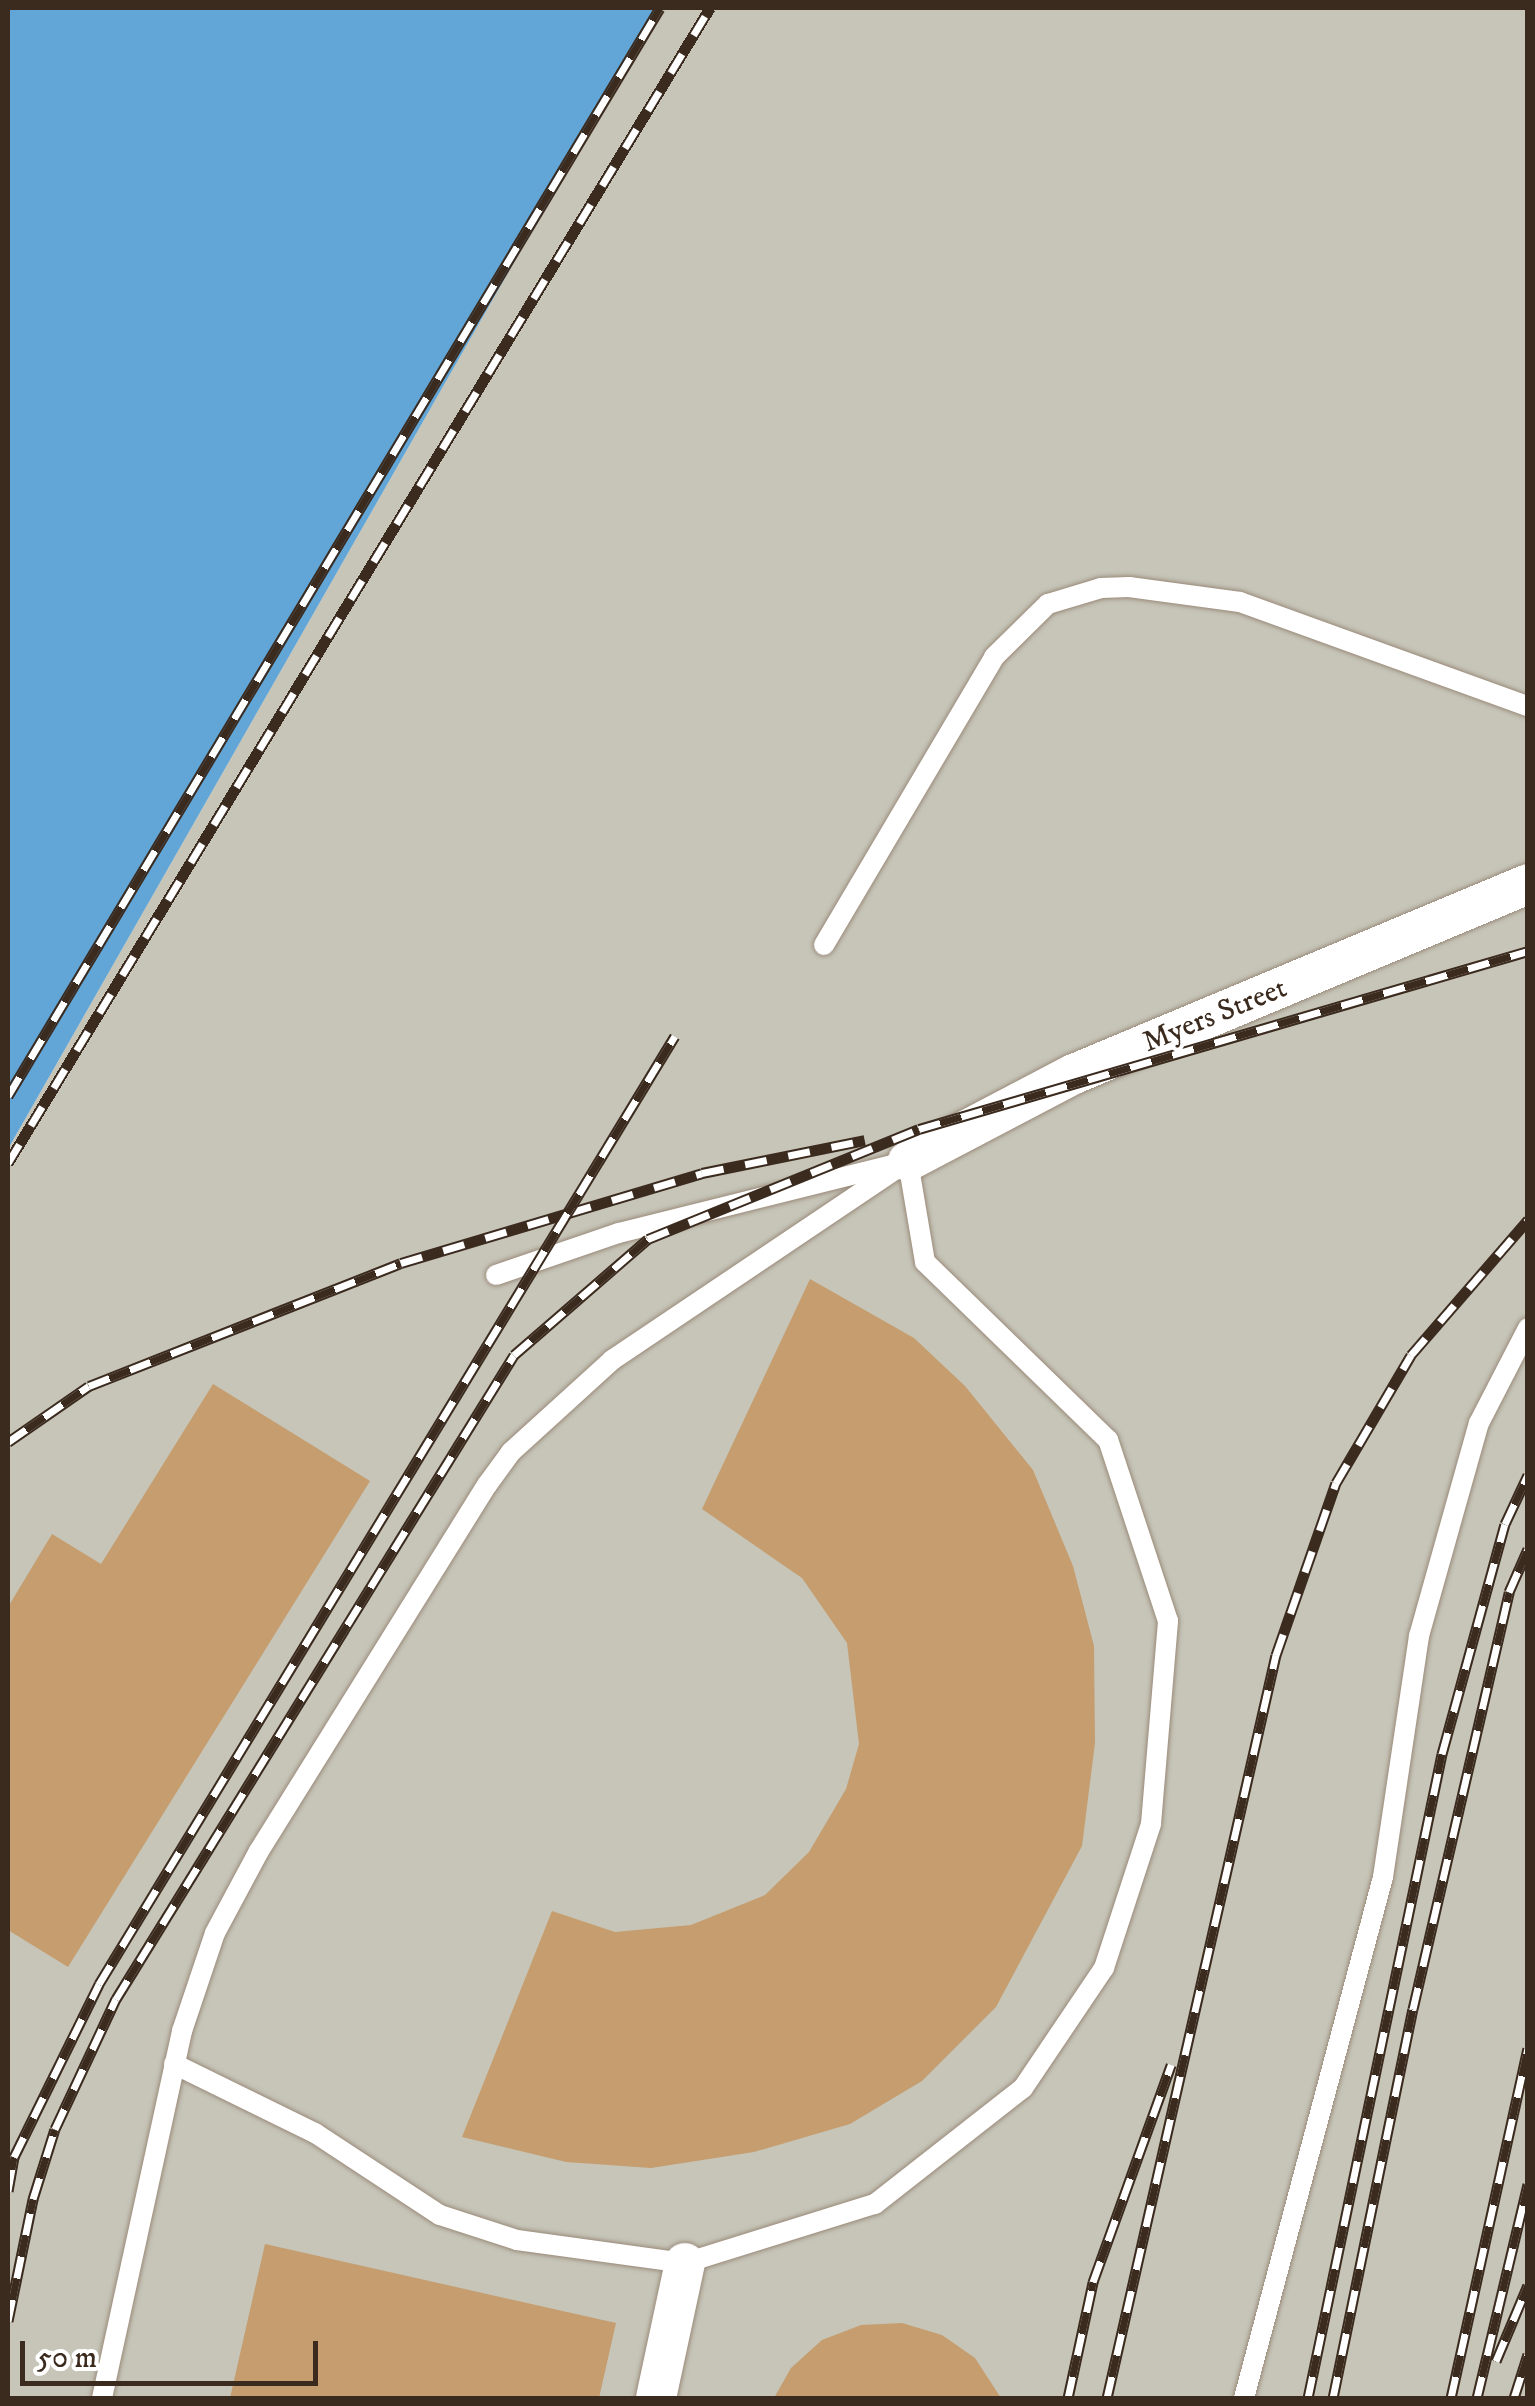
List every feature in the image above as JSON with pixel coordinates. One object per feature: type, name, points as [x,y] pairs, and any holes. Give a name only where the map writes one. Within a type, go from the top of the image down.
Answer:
[{"type":"street","name":"Myers Street","points":[[908,1161],[1074,1074],[1528,884]]},
{"type":"street","points":[[656,2398],[685,2263]]},
{"type":"lane","points":[[824,945],[994,657],[1048,604],[1129,587],[1240,602],[1528,706]]},
{"type":"lane","points":[[496,1275],[619,1233],[908,1161]]},
{"type":"lane","points":[[102,2398],[174,2064],[198,1975],[258,1851],[511,1452],[612,1360],[908,1161]]},
{"type":"lane","points":[[174,2064],[315,2133],[440,2215],[517,2240],[685,2263],[875,2204],[1024,2088],[1104,1968],[1151,1824],[1168,1621],[1108,1440],[925,1262],[908,1161]]},
{"type":"lane","points":[[1244,2398],[1383,1877],[1419,1636],[1479,1423],[1528,1328]]},
{"type":"shaded area","points":[[659,8],[1527,8],[1527,2398],[8,2398],[8,1149]]},
{"type":"water","points":[[8,8],[659,8],[8,1149]]},
{"type":"building","points":[[810,1279],[914,1338],[965,1386],[1033,1470],[1073,1566],[1094,1646],[1095,1743],[1082,1846],[996,2007],[922,2081],[850,2124],[754,2152],[651,2168],[566,2162],[462,2137],[552,1911],[615,1932],[691,1925],[765,1895],[809,1852],[846,1789],[859,1744],[847,1643],[802,1578],[702,1509]]},
{"type":"building","points":[[213,1384],[370,1481],[68,1967],[8,1930],[8,1607],[52,1534],[101,1564]]},
{"type":"building","points":[[265,2244],[616,2323],[599,2398],[230,2398]]},
{"type":"building","points":[[902,2323],[942,2335],[975,2358],[1001,2398],[774,2398],[791,2368],[822,2340],[861,2325]]},
{"type":"railway","points":[[8,1096],[660,8]]},
{"type":"railway","points":[[8,1163],[710,8]]},
{"type":"railway","points":[[8,2321],[33,2199],[55,2129],[116,1999],[514,1355],[648,1239],[919,1129],[1528,951]]},
{"type":"railway","points":[[8,2191],[14,2157],[99,1984],[675,1036]]},
{"type":"railway","points":[[8,1442],[89,1386],[401,1263],[702,1173],[865,1140]]},
{"type":"railway","points":[[1107,2398],[1276,1655],[1336,1483],[1411,1355],[1528,1220]]},
{"type":"railway","points":[[1308,2398],[1442,1754],[1505,1524],[1528,1475]]},
{"type":"railway","points":[[1333,2398],[1413,2009],[1509,1592],[1528,1549]]},
{"type":"railway","points":[[1451,2398],[1528,2048]]},
{"type":"railway","points":[[1068,2398],[1093,2282],[1171,2065]]},
{"type":"railway","points":[[1477,2398],[1528,2184]]},
{"type":"railway","points":[[1496,2361],[1528,2285]]},
{"type":"railway","points":[[1514,2398],[1528,2354]]}]
